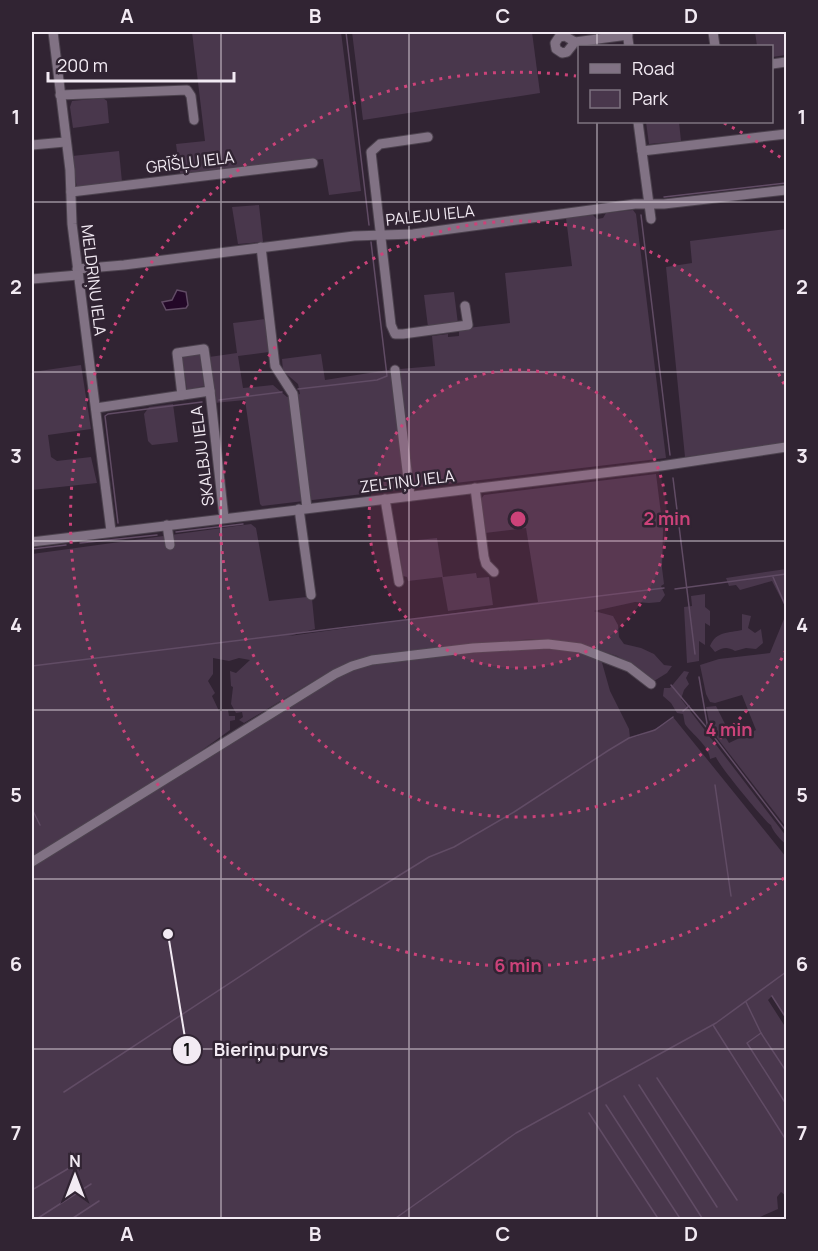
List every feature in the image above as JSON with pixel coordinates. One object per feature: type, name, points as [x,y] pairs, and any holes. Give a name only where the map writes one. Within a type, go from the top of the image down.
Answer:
[{"type":"street","name":"MELDRIŅU IELA","points":[[53,32],[71,192],[72,224],[111,531]]},
{"type":"street","points":[[575,42],[628,34]]},
{"type":"street","points":[[60,94],[187,90],[191,96],[194,120]]},
{"type":"street","points":[[638,123],[651,219]]},
{"type":"street","points":[[642,151],[786,134]]},
{"type":"street","points":[[428,137],[380,144],[371,152],[391,326],[395,334],[468,325],[465,306]]},
{"type":"street","points":[[32,146],[65,142]]},
{"type":"street","name":"GRĪŠĻU IELA","points":[[71,192],[313,163]]},
{"type":"street","name":"PALEJU IELA","points":[[32,279],[354,236],[413,234],[649,204],[786,190]]},
{"type":"street","points":[[261,247],[275,366],[293,394],[311,595]]},
{"type":"street","name":"SKALBJU IELA","points":[[182,395],[177,353],[204,349],[224,518]]},
{"type":"street","points":[[395,370],[411,496]]},
{"type":"street","name":"SKALBJU IELA","points":[[96,408],[210,391]]},
{"type":"street","name":"ZELTIŅU IELA","points":[[32,542],[661,466],[786,447]]},
{"type":"street","points":[[475,488],[484,557],[486,564],[494,572]]},
{"type":"street","points":[[385,499],[399,582]]},
{"type":"street","points":[[167,525],[170,546]]},
{"type":"street","points":[[32,862],[335,674],[360,663],[473,648],[548,644],[580,648],[629,667],[651,684]]},
{"type":"green space","points":[[192,32],[341,32],[361,191],[329,195],[323,159],[184,176],[180,173],[176,144],[205,141]]},
{"type":"green space","points":[[352,32],[532,32],[540,93],[363,120]]},
{"type":"green space","points":[[755,32],[786,32],[786,55],[773,57],[773,45],[757,45]]},
{"type":"green space","points":[[103,98],[107,101],[109,123],[73,128],[70,107],[72,101]]},
{"type":"green space","points":[[646,123],[679,123],[681,141],[649,144]]},
{"type":"green space","points":[[119,151],[122,182],[77,189],[72,156]]},
{"type":"green space","points":[[259,205],[263,242],[238,244],[232,207]]},
{"type":"green space","points":[[633,210],[636,214],[666,458],[262,506],[260,504],[245,400],[214,403],[209,357],[237,353],[233,323],[265,319],[269,352],[238,356],[243,388],[273,385],[287,397],[300,394],[298,384],[283,371],[282,359],[321,354],[325,380],[388,370],[435,366],[432,336],[448,334],[448,337],[459,336],[459,329],[510,323],[505,273],[572,266],[566,218],[593,215],[597,219],[603,218],[606,213]]},
{"type":"green space","points":[[786,229],[786,444],[685,457],[666,267],[692,263],[690,241]]},
{"type":"green space","points":[[454,292],[458,324],[428,327],[424,295]]},
{"type":"green space","points":[[200,354],[204,386],[187,390],[182,356]]},
{"type":"green space","points":[[81,365],[91,429],[48,435],[51,457],[57,461],[91,457],[97,483],[32,490],[32,372]]},
{"type":"green space","points":[[173,404],[178,442],[152,445],[148,441],[144,414],[149,407]]},
{"type":"green space","points":[[656,474],[663,530],[664,584],[661,586],[665,595],[660,602],[635,602],[594,611],[613,616],[618,625],[619,637],[624,644],[641,648],[654,654],[664,665],[672,666],[667,673],[654,681],[617,656],[583,645],[532,639],[371,656],[332,670],[244,723],[239,720],[243,717],[242,712],[236,713],[231,704],[233,687],[230,671],[236,673],[250,660],[239,658],[229,661],[213,658],[213,674],[208,681],[215,693],[212,696],[219,711],[228,710],[229,716],[235,716],[235,720],[230,721],[230,730],[151,787],[157,790],[335,678],[372,663],[529,648],[580,652],[601,659],[610,691],[629,729],[630,738],[653,730],[673,717],[786,857],[786,1018],[772,996],[768,1000],[786,1028],[786,1196],[781,1192],[777,1197],[778,1209],[753,1220],[32,1219],[32,554],[251,524],[256,528],[269,601],[307,597],[312,599],[315,629],[289,636],[538,602],[526,528],[485,533],[481,499],[484,495]]},
{"type":"green space","points":[[437,538],[443,577],[476,573],[477,578],[489,577],[493,605],[448,611],[442,577],[408,581],[407,577],[403,576],[398,542]]},
{"type":"green space","points":[[786,569],[786,608],[772,581],[740,590],[736,585],[729,586],[726,578]]},
{"type":"green space","points":[[705,594],[705,607],[710,611],[710,626],[705,623],[705,645],[699,641],[699,661],[687,663],[684,607],[692,606],[691,596]]},
{"type":"green space","points":[[742,614],[751,616],[748,628],[755,633],[761,629],[763,643],[756,649],[746,648],[735,651],[725,648],[715,652],[710,646],[719,635],[742,630]]},
{"type":"green space","points":[[786,618],[786,827],[711,730],[706,707],[716,706],[725,724],[722,731],[729,743],[756,730],[742,695],[715,703],[710,702],[700,665],[719,659],[770,653]]},
{"type":"green space","points":[[684,671],[689,672],[686,678],[689,684],[681,699],[786,836],[786,844],[724,770],[716,757],[710,759],[704,745],[685,724],[683,714],[677,713],[663,696],[664,688],[670,688]]},
{"type":"shaded area","points":[[177,290],[186,292],[188,305],[186,308],[166,310],[162,302],[172,300]]},
{"type":"waterway","points":[[346,32],[369,225]]},
{"type":"waterway","points":[[664,197],[786,183]]},
{"type":"waterway","points":[[641,215],[670,455]]},
{"type":"waterway","points":[[298,389],[377,380],[387,376],[371,242]]},
{"type":"waterway","points":[[219,400],[282,392]]},
{"type":"waterway","points":[[118,523],[105,416],[202,402]]},
{"type":"waterway","points":[[673,478],[695,654]]},
{"type":"waterway","points":[[176,532],[243,524]]},
{"type":"waterway","points":[[80,543],[157,535]]},
{"type":"waterway","points":[[32,549],[66,545]]},
{"type":"waterway","points":[[675,589],[786,574]]},
{"type":"waterway","points":[[773,577],[786,607]]},
{"type":"waterway","points":[[32,666],[664,588]]},
{"type":"waterway","points":[[699,677],[708,729],[786,831]]},
{"type":"waterway","points":[[671,685],[707,728]]},
{"type":"waterway","points":[[683,711],[689,706]]},
{"type":"waterway","points":[[64,1092],[312,929],[429,857],[454,847],[514,812],[629,738],[655,730],[673,717]]},
{"type":"waterway","points":[[715,785],[731,896]]},
{"type":"waterway","points":[[32,809],[40,825]]},
{"type":"waterway","points":[[393,1220],[516,1133],[716,1023],[786,972]]},
{"type":"waterway","points":[[772,996],[786,1018]]},
{"type":"waterway","points":[[746,1002],[761,1033],[786,1071]]},
{"type":"waterway","points":[[713,1025],[786,1140]]},
{"type":"waterway","points":[[761,1033],[747,1043],[786,1104]]},
{"type":"waterway","points":[[657,1078],[737,1200]]},
{"type":"waterway","points":[[639,1085],[717,1207]]},
{"type":"waterway","points":[[624,1096],[702,1218]]},
{"type":"waterway","points":[[606,1105],[681,1220]]},
{"type":"waterway","points":[[589,1113],[659,1220]]},
{"type":"waterway","points":[[32,1190],[76,1164]]},
{"type":"waterway","points":[[35,1220],[91,1184]]},
{"type":"waterway","points":[[70,1220],[99,1201]]},
{"type":"place","name":"Bieriņu purvs","points":[[168,934]]}]
